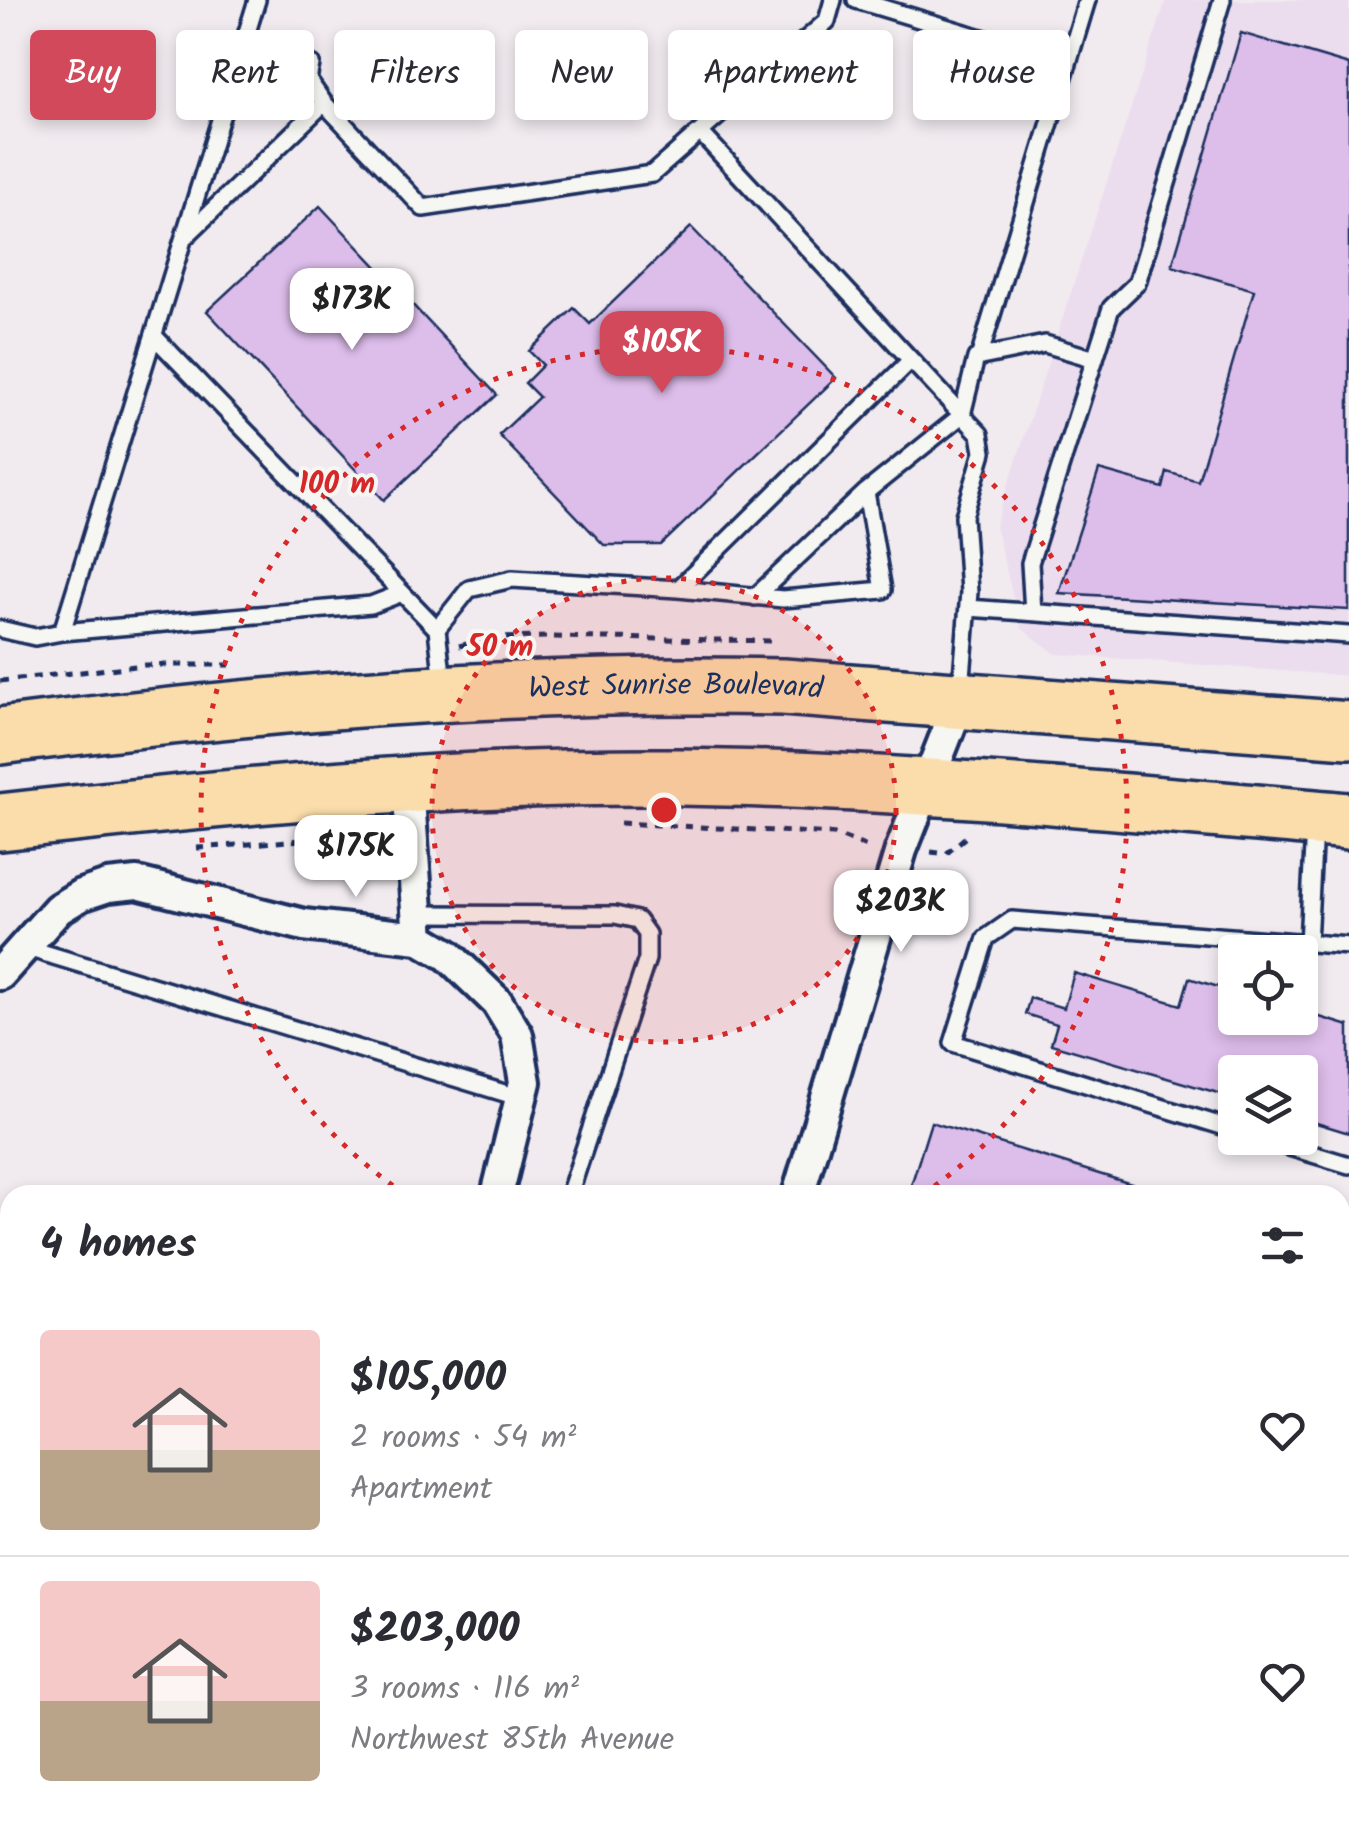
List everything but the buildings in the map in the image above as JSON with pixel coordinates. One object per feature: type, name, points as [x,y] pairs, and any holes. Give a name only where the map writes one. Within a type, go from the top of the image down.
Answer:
[{"type":"highway","name":"West Sunrise Boulevard","points":[[0,736],[194,712],[444,695],[705,685],[783,687],[1349,730]]},
{"type":"highway","points":[[0,822],[217,798],[408,785],[677,777],[927,786],[1331,820]]},
{"type":"street","points":[[801,1185],[901,850],[960,700]]},
{"type":"street","points":[[408,785],[419,926],[497,1002],[516,1035],[525,1082],[499,1185]]},
{"type":"street","points":[[0,974],[58,910],[81,895],[108,886],[137,883],[304,924],[419,926]]},
{"type":"lane","points":[[62,632],[256,0]]},
{"type":"lane","points":[[314,89],[423,208],[652,174],[826,21],[833,0]]},
{"type":"lane","points":[[856,0],[955,30]]},
{"type":"lane","points":[[1070,57],[1087,0]]},
{"type":"lane","points":[[1034,612],[1030,563],[1112,308],[1137,284],[1222,0]]},
{"type":"lane","points":[[184,237],[324,103]]},
{"type":"lane","points":[[979,358],[1051,120]]},
{"type":"lane","points":[[700,132],[980,434],[983,452],[964,516],[968,608],[960,700]]},
{"type":"lane","points":[[154,337],[437,629],[444,695]]},
{"type":"lane","points":[[755,596],[866,492],[962,414],[976,358],[1044,344],[1095,359]]},
{"type":"lane","points":[[678,588],[911,360]]},
{"type":"lane","points":[[437,629],[469,590],[512,579],[678,588],[784,599],[883,590],[866,492]]},
{"type":"lane","points":[[0,629],[35,637],[371,605],[402,593]]},
{"type":"lane","points":[[968,608],[1349,636]]},
{"type":"lane","points":[[1309,935],[1331,820]]},
{"type":"lane","points":[[419,926],[615,915],[638,920],[647,934],[647,959],[572,1185]]},
{"type":"lane","points":[[1218,936],[1012,920],[986,938],[953,1044],[1218,1125]]},
{"type":"lane","points":[[1318,944],[1349,946]]},
{"type":"lane","points":[[24,947],[521,1098]]},
{"type":"lane","points":[[1315,1155],[1349,1165]]},
{"type":"shaded area","points":[[1166,0],[1349,0],[1349,676],[1056,654],[1021,628],[995,526]]}]
